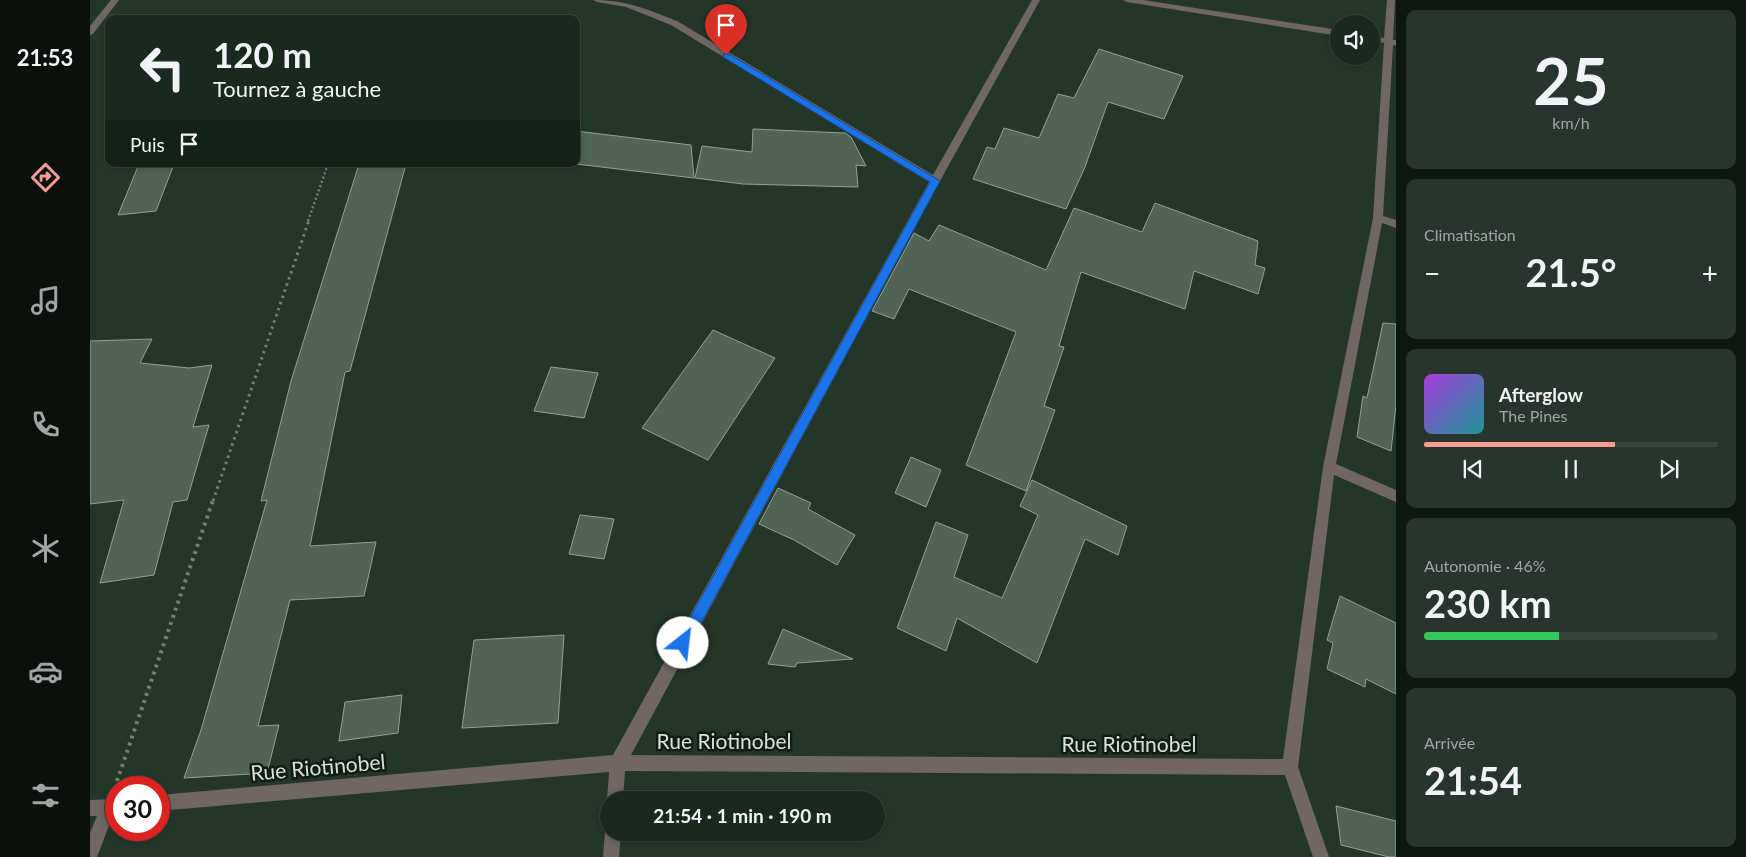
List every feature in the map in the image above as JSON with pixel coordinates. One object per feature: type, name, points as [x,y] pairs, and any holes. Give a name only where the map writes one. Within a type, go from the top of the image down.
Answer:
[{"type":"street","points":[[90,32],[115,0]]},
{"type":"street","points":[[597,0],[628,5],[674,23],[935,181]]},
{"type":"street","points":[[616,791],[618,763],[935,181],[1036,0]]},
{"type":"street","points":[[1127,0],[1330,32]]},
{"type":"street","points":[[1320,857],[1290,767],[1329,467],[1378,218],[1392,42],[1391,0]]},
{"type":"street","points":[[1378,218],[1396,224]]},
{"type":"street","points":[[1329,467],[1396,496]]},
{"type":"street","name":"Rue Riotinobel","points":[[170,802],[618,763],[1290,767]]},
{"type":"street","points":[[90,808],[105,808]]},
{"type":"street","points":[[90,854],[105,823]]},
{"type":"street","points":[[611,857],[612,841]]},
{"type":"path","points":[[123,776],[327,167]]},
{"type":"building","points":[[1099,49],[1183,76],[1164,119],[1108,102],[1085,167],[1066,209],[973,179],[987,147],[995,149],[1004,128],[1039,138],[1058,94],[1074,98]]},
{"type":"building","points":[[753,129],[845,133],[851,137],[866,166],[856,165],[858,187],[743,184],[695,178],[702,146],[752,152]]},
{"type":"building","points":[[580,131],[691,145],[694,178],[580,164]]},
{"type":"building","points":[[138,167],[173,167],[156,211],[118,215]]},
{"type":"building","points":[[358,167],[405,167],[350,371],[345,372],[310,546],[376,542],[364,596],[290,600],[258,726],[279,725],[267,773],[184,778],[201,730],[267,500],[261,501],[291,381]]},
{"type":"building","points":[[1155,203],[1258,241],[1255,265],[1265,268],[1258,294],[1194,271],[1185,309],[1081,272],[1059,346],[1064,347],[1044,406],[1055,410],[1026,491],[966,465],[1016,332],[909,289],[894,319],[872,311],[914,233],[929,241],[939,225],[1046,270],[1074,208],[1142,232]]},
{"type":"building","points":[[1383,323],[1396,324],[1396,405],[1391,451],[1357,437],[1363,396],[1367,398]]},
{"type":"building","points":[[713,330],[775,358],[708,460],[642,428]]},
{"type":"building","points":[[152,339],[140,363],[189,368],[212,365],[193,427],[209,425],[187,500],[173,502],[154,575],[100,583],[124,500],[90,504],[90,341]]},
{"type":"building","points":[[551,367],[598,373],[584,418],[534,411]]},
{"type":"building","points":[[911,457],[941,470],[926,507],[895,493]]},
{"type":"building","points":[[1032,480],[1127,526],[1118,555],[1085,539],[1037,663],[957,618],[946,651],[897,628],[936,522],[968,535],[954,577],[1002,598],[1038,515],[1020,506]]},
{"type":"building","points":[[778,488],[811,503],[808,509],[855,535],[837,565],[794,540],[759,524]]},
{"type":"building","points":[[580,515],[614,519],[604,559],[569,554]]},
{"type":"building","points":[[1340,596],[1396,623],[1396,694],[1366,679],[1365,687],[1327,669],[1333,643],[1327,640]]},
{"type":"building","points":[[783,629],[853,659],[797,663],[795,667],[768,664]]},
{"type":"building","points":[[564,635],[558,723],[462,728],[474,640]]},
{"type":"building","points":[[402,695],[398,733],[339,741],[345,702]]},
{"type":"building","points":[[1336,806],[1396,821],[1396,857],[1341,845]]},
{"type":"route","points":[[683,643],[935,181],[726,55]]}]
